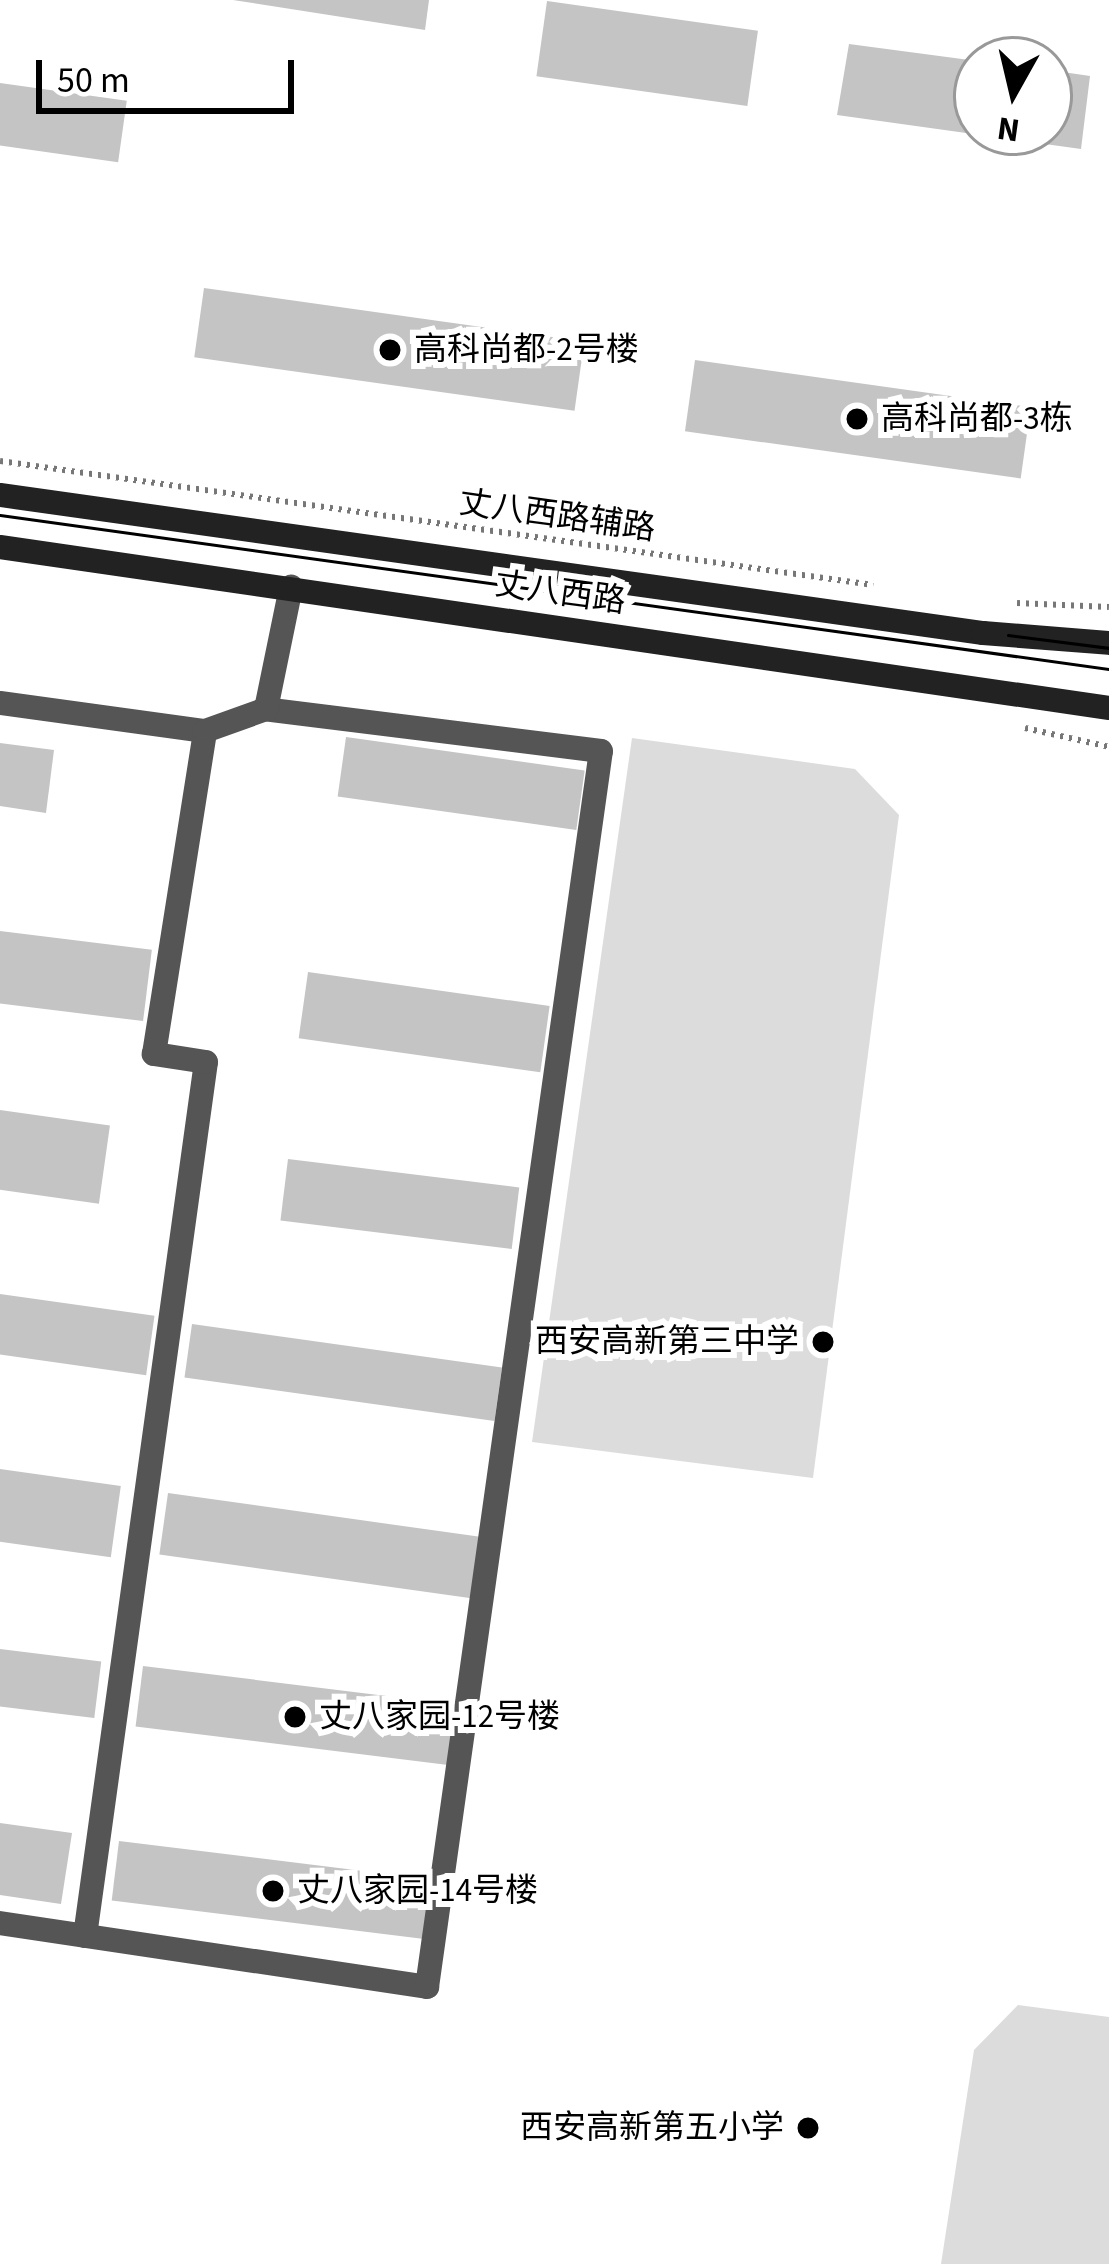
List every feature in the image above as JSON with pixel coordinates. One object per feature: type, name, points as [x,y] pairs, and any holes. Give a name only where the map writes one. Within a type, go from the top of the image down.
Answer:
[{"type":"main road","name":"丈八西路","points":[[0,495],[960,630],[1109,643]]},
{"type":"main road","name":"丈八西路","points":[[0,547],[1109,708]]},
{"type":"street","points":[[266,709],[291,587]]},
{"type":"street","points":[[0,703],[205,730],[266,709],[601,751],[428,1987],[0,1923]]},
{"type":"street","points":[[85,1936],[206,1062],[154,1054],[205,730]]},
{"type":"path","name":"丈八西路辅路","points":[[0,461],[882,586]]},
{"type":"path","points":[[998,602],[1109,607]]},
{"type":"shaded area","points":[[632,738],[855,769],[899,815],[813,1478],[532,1442]]},
{"type":"shaded area","points":[[1018,2005],[1109,2017],[1109,2264],[941,2264],[974,2050]]},
{"type":"building","points":[[233,0],[429,0],[425,30]]},
{"type":"building","points":[[547,1],[758,31],[747,106],[536,76]]},
{"type":"building","points":[[849,44],[953,58],[953,131],[837,115]]},
{"type":"building","points":[[1073,74],[1090,76],[1081,149],[1073,148]]},
{"type":"building","points":[[0,83],[127,101],[118,162],[0,146]]},
{"type":"building","name":"高科尚都-2号楼","points":[[204,288],[584,341],[575,411],[194,357]]},
{"type":"building","name":"高科尚都-3栋","points":[[695,360],[1031,407],[1021,478],[685,431]]},
{"type":"building","points":[[346,737],[585,771],[576,830],[338,796]]},
{"type":"building","points":[[0,743],[54,750],[46,813],[0,806]]},
{"type":"building","points":[[0,931],[152,950],[143,1021],[0,1004]]},
{"type":"building","points":[[308,972],[550,1006],[540,1072],[299,1038]]},
{"type":"building","points":[[0,1110],[110,1125],[99,1204],[0,1190]]},
{"type":"building","points":[[288,1159],[519,1187],[512,1249],[280,1221]]},
{"type":"building","points":[[0,1294],[154,1316],[146,1375],[0,1355]]},
{"type":"building","points":[[192,1324],[502,1368],[494,1421],[184,1377]]},
{"type":"building","points":[[0,1469],[121,1486],[111,1557],[0,1542]]},
{"type":"building","points":[[168,1493],[480,1537],[471,1598],[159,1554]]},
{"type":"building","points":[[0,1649],[101,1661],[94,1718],[0,1706]]},
{"type":"building","name":"丈八家园-12号楼","points":[[143,1666],[456,1704],[448,1765],[136,1727]]},
{"type":"building","points":[[0,1823],[72,1833],[61,1904],[0,1895]]},
{"type":"building","name":"丈八家园-14号楼","points":[[119,1841],[436,1880],[428,1939],[112,1901]]},
{"type":"tram line","points":[[0,515],[1109,669]]},
{"type":"tram line","points":[[1008,635],[1109,648]]},
{"type":"place","name":"高科尚都-2号楼","points":[[390,350]]},
{"type":"place","name":"高科尚都-3栋","points":[[857,419]]},
{"type":"place","name":"西安高新第三中学","points":[[823,1342]]},
{"type":"place","name":"丈八家园-12号楼","points":[[295,1717]]},
{"type":"place","name":"丈八家园-14号楼","points":[[273,1891]]},
{"type":"place","name":"西安高新第五小学","points":[[808,2128]]}]
